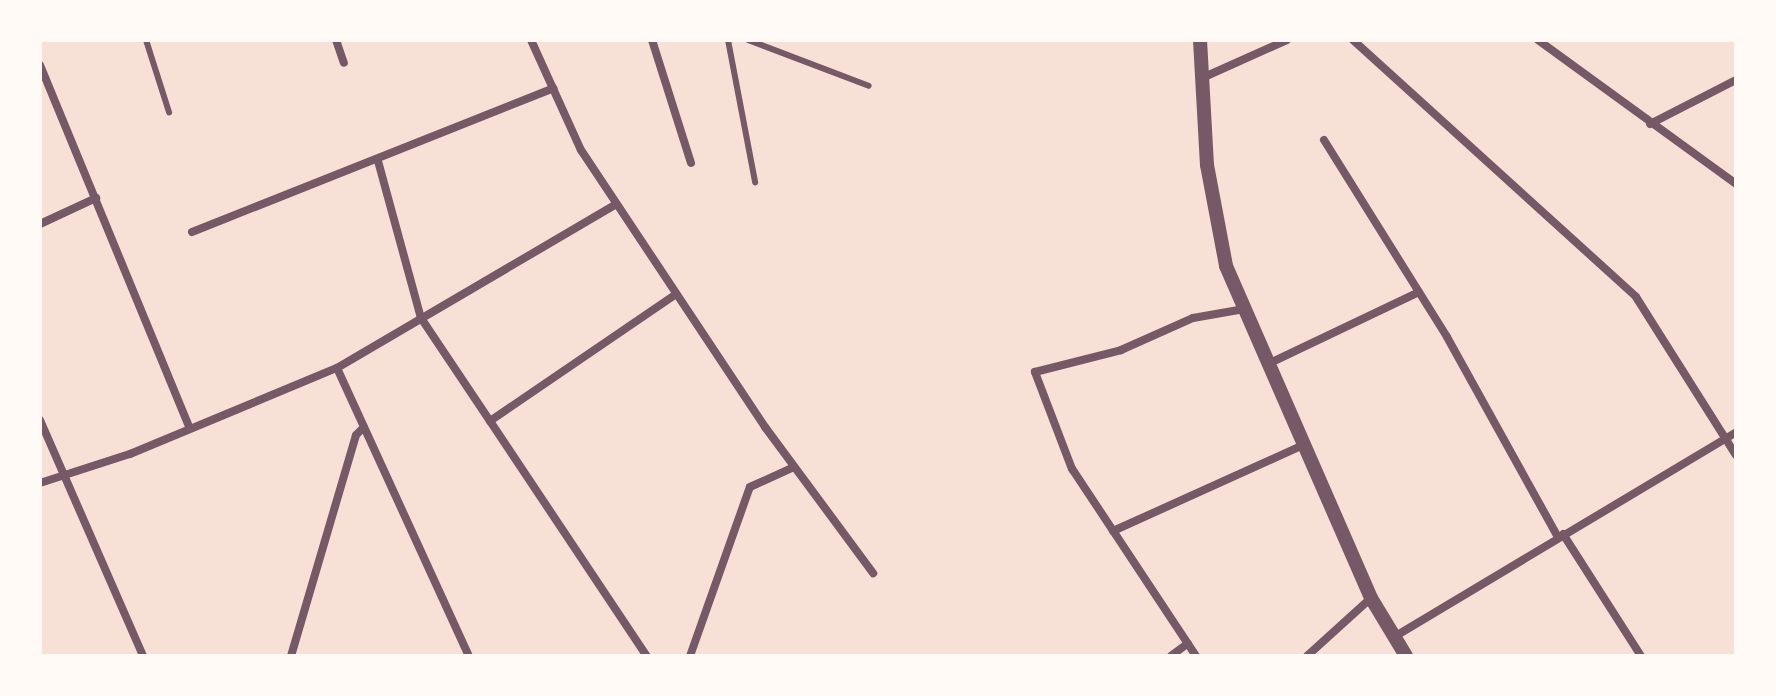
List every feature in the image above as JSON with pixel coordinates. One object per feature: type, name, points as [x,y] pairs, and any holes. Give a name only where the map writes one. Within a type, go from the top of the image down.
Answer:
[{"type":"street","points":[[336,40],[344,63]]},
{"type":"street","points":[[531,40],[581,150],[794,467],[873,573]]},
{"type":"street","points":[[652,40],[691,163]]},
{"type":"street","points":[[1200,40],[1207,165],[1226,266],[1301,446],[1371,598],[1406,656]]},
{"type":"street","points":[[1202,78],[1287,40]]},
{"type":"street","points":[[1353,40],[1636,297],[1736,455]]},
{"type":"street","points":[[1538,40],[1736,184]]},
{"type":"street","points":[[40,65],[189,427]]},
{"type":"street","points":[[1650,124],[1736,80]]},
{"type":"street","points":[[192,232],[378,161],[553,88]]},
{"type":"street","points":[[1324,140],[1419,292],[1561,535],[1641,656]]},
{"type":"street","points":[[378,161],[421,318],[647,656]]},
{"type":"street","points":[[40,224],[96,198]]},
{"type":"street","points":[[40,483],[337,368],[617,204]]},
{"type":"street","points":[[1267,365],[1419,292]]},
{"type":"street","points":[[490,421],[676,294]]},
{"type":"street","points":[[1196,656],[1072,469],[1035,372],[1121,350],[1193,318],[1244,309]]},
{"type":"street","points":[[337,368],[469,656]]},
{"type":"street","points":[[40,420],[143,656]]},
{"type":"street","points":[[291,656],[356,435],[364,427]]},
{"type":"street","points":[[1394,637],[1736,432]]},
{"type":"street","points":[[1113,531],[1301,446]]},
{"type":"street","points":[[690,656],[750,487],[794,467]]},
{"type":"street","points":[[1307,656],[1371,598]]},
{"type":"street","points":[[1171,656],[1188,643]]},
{"type":"lane","points":[[146,40],[169,112]]},
{"type":"lane","points":[[728,40],[755,182]]},
{"type":"lane","points":[[748,40],[869,86]]}]
